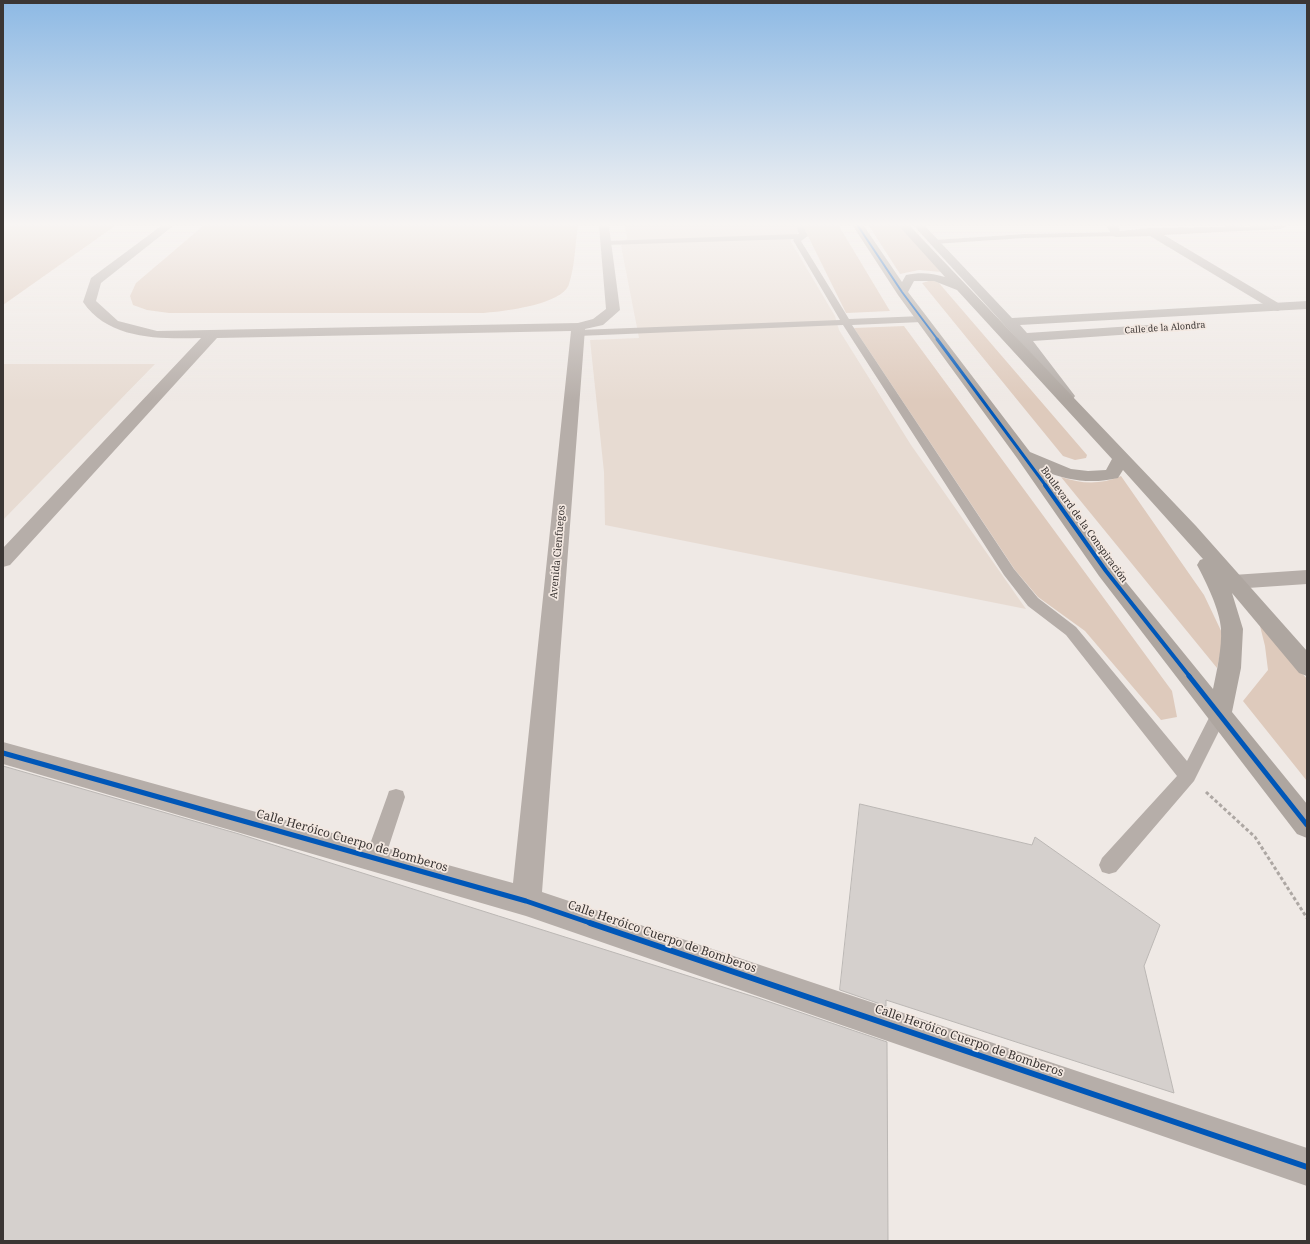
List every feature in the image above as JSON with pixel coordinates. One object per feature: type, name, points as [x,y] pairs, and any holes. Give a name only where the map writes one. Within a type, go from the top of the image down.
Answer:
[{"type":"main road","name":"Boulevard de la Conspiración","points":[[897,284],[1023,454],[1106,571],[1307,825]]},
{"type":"main road","points":[[902,292],[907,284]]},
{"type":"main road","points":[[953,284],[958,286],[1189,530],[1307,667]]},
{"type":"main road","points":[[1023,454],[1052,469],[1075,476],[1096,477],[1112,474],[1121,459]]},
{"type":"main road","points":[[1189,530],[1220,590],[1232,629],[1229,668],[1220,714]]},
{"type":"street","points":[[94,284],[89,302],[113,324],[157,335],[578,330],[598,322],[613,310],[610,284]]},
{"type":"street","points":[[973,284],[1023,337],[1087,423]]},
{"type":"street","points":[[1239,284],[1278,307]]},
{"type":"street","name":"Calle de la Alondra","points":[[1009,322],[1307,305]]},
{"type":"street","points":[[1230,309],[1251,323]]},
{"type":"street","name":"Calle de la Alondra","points":[[1023,337],[1165,328]]},
{"type":"street","name":"Avenida Cienfuegos","points":[[526,901],[578,330]]},
{"type":"street","points":[[3,560],[212,334]]},
{"type":"street","points":[[1233,582],[1307,577]]},
{"type":"street","name":"Calle Heróico Cuerpo de Bomberos","points":[[3,752],[526,901],[1307,1167]]},
{"type":"lane","points":[[823,284],[845,321],[1010,572],[1033,602],[1071,631],[1188,776]]},
{"type":"lane","points":[[578,330],[922,319]]},
{"type":"lane","points":[[1109,865],[1188,776],[1220,714]]},
{"type":"lane","points":[[375,858],[396,797]]},
{"type":"path","points":[[1188,776],[1255,837],[1307,918]]},
{"type":"shaded area","points":[[3,284],[33,284],[3,305]]},
{"type":"shaded area","points":[[136,284],[569,284],[564,291],[544,302],[516,309],[482,313],[169,313],[147,310],[133,305],[130,296]]},
{"type":"shaded area","points":[[628,284],[816,284],[835,316],[839,330],[911,445],[1026,609],[605,525],[604,472],[590,340],[639,338]]},
{"type":"shaded area","points":[[832,284],[874,284],[890,311],[846,313]]},
{"type":"shaded area","points":[[923,284],[940,284],[1087,455],[1086,458],[1075,460],[1063,456]]},
{"type":"shaded area","points":[[904,326],[1172,691],[1177,717],[1161,720],[1085,631],[1038,597],[1015,570],[854,328]]},
{"type":"shaded area","points":[[3,364],[155,364],[3,520]]},
{"type":"shaded area","points":[[1121,476],[1204,595],[1224,637],[1217,668],[1061,477],[1076,481],[1098,482]]},
{"type":"shaded area","points":[[1259,622],[1307,679],[1307,781],[1243,701],[1268,670],[1265,646]]},
{"type":"building","points":[[3,766],[239,834],[758,998],[887,1042],[888,1241],[3,1241]]},
{"type":"building","points":[[860,804],[1032,845],[1035,837],[1160,925],[1144,966],[1174,1093],[886,1000],[886,1006],[840,990]]},
{"type":"cycle path","points":[[897,284],[1023,454],[1106,571],[1307,825]]},
{"type":"cycle path","points":[[3,753],[526,901],[1307,1167]]}]
